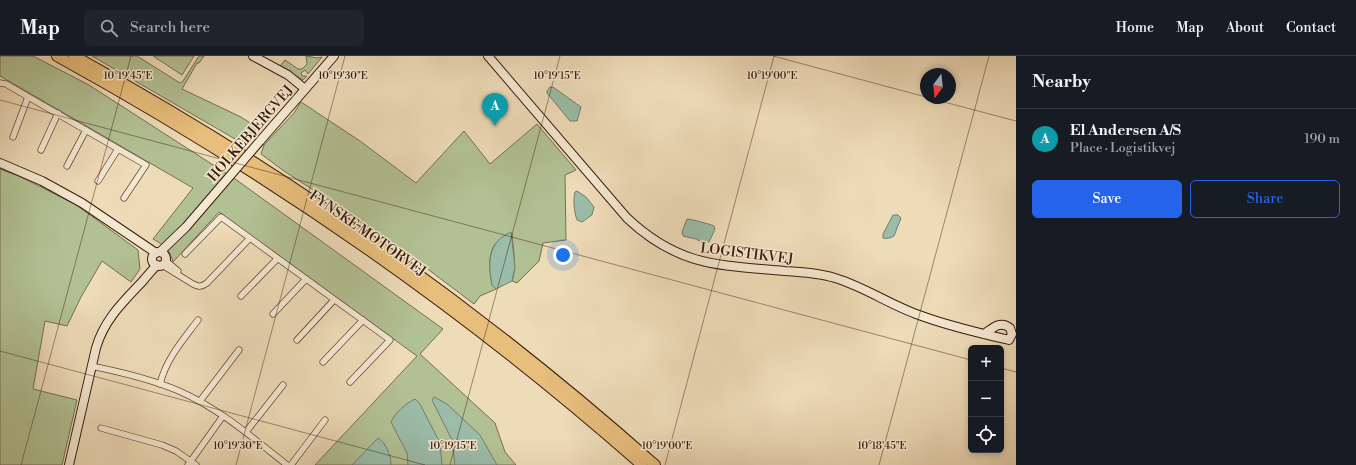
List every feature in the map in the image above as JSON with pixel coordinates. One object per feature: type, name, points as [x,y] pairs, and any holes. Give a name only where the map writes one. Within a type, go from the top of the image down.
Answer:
[{"type":"highway","name":"FYNSKE MOTORVEJ","points":[[57,56],[152,109],[198,137],[278,187],[365,246],[512,356],[642,465]]},
{"type":"highway","name":"FYNSKE MOTORVEJ","points":[[74,56],[156,102],[205,132],[283,181],[388,252],[522,353],[605,421],[655,465]]},
{"type":"street","points":[[253,56],[288,75],[305,89]]},
{"type":"street","name":"HOLKEBJERGVEJ","points":[[68,465],[91,366],[101,331],[113,313],[334,56]]},
{"type":"street","name":"LOGISTIKVEJ","points":[[488,56],[628,218],[648,236],[663,246],[689,258],[709,263],[813,273],[834,278],[856,285],[918,315],[984,334]]},
{"type":"street","points":[[0,83],[6,84],[58,113],[146,165],[124,198]]},
{"type":"street","points":[[13,137],[28,97]]},
{"type":"street","points":[[41,150],[58,113]]},
{"type":"street","points":[[67,166],[86,130]]},
{"type":"street","points":[[98,181],[118,148]]},
{"type":"street","points":[[0,163],[42,181],[99,214],[188,281],[197,286],[201,286],[206,283],[250,238]]},
{"type":"street","points":[[185,254],[221,217],[390,340],[350,382]]},
{"type":"street","points":[[241,296],[277,259]]},
{"type":"street","points":[[272,314],[306,279]]},
{"type":"street","points":[[297,340],[334,300]]},
{"type":"street","points":[[160,384],[165,367],[198,320]]},
{"type":"street","points":[[323,362],[363,320]]},
{"type":"street","points":[[200,401],[239,350]]},
{"type":"street","points":[[91,366],[160,384],[200,401],[246,432],[287,465]]},
{"type":"street","points":[[246,432],[283,385]]},
{"type":"street","points":[[101,428],[162,445],[176,451],[192,464],[223,416]]},
{"type":"street","points":[[291,465],[325,420]]},
{"type":"shaded area","points":[[0,56],[33,56],[89,85],[238,181],[443,329],[420,354],[495,423],[505,452],[516,465],[315,465],[417,356],[219,212],[173,262],[166,248],[153,239],[193,188],[0,76]]},
{"type":"shaded area","points":[[92,56],[137,56],[180,83],[183,81],[199,56],[204,56],[199,63],[197,63],[182,89],[241,117],[258,128],[242,143]]},
{"type":"shaded area","points":[[153,56],[194,56],[182,75]]},
{"type":"shaded area","points":[[306,56],[317,58],[322,57],[308,74],[305,70],[301,73],[302,76],[307,76],[303,80],[280,66],[285,60],[298,69],[302,69],[307,64]]},
{"type":"shaded area","points":[[550,87],[553,87],[581,107],[577,121],[570,121],[547,93]]},
{"type":"shaded area","points":[[301,102],[360,141],[416,183],[464,131],[490,164],[537,124],[576,170],[565,175],[566,240],[543,243],[539,261],[517,283],[512,281],[514,251],[512,233],[499,241],[492,249],[490,259],[492,285],[496,289],[480,296],[474,304],[425,267],[261,154],[264,145],[294,113]]},
{"type":"shaded area","points":[[0,169],[19,176],[75,204],[138,250],[140,269],[131,282],[102,261],[81,297],[67,326],[45,321],[33,389],[77,400],[62,465],[0,465]]},
{"type":"shaded area","points":[[577,191],[586,197],[594,207],[592,215],[582,222],[577,220],[575,210],[574,195]]},
{"type":"shaded area","points":[[893,215],[898,215],[901,218],[894,236],[883,238],[883,234]]},
{"type":"shaded area","points":[[687,219],[714,226],[715,229],[709,242],[703,243],[696,239],[683,236],[682,232]]},
{"type":"shaded area","points":[[511,232],[515,267],[512,281],[496,289],[492,285],[490,269],[491,254],[497,242],[503,236]]},
{"type":"shaded area","points":[[434,397],[447,404],[480,435],[497,465],[455,465],[452,440],[432,400]]},
{"type":"shaded area","points":[[415,399],[420,404],[440,443],[442,465],[408,465],[407,453],[391,422],[401,409]]},
{"type":"shaded area","points":[[378,438],[388,450],[391,465],[352,465]]},
{"type":"place","name":"El Andersen A/S","points":[[495,126]]}]
